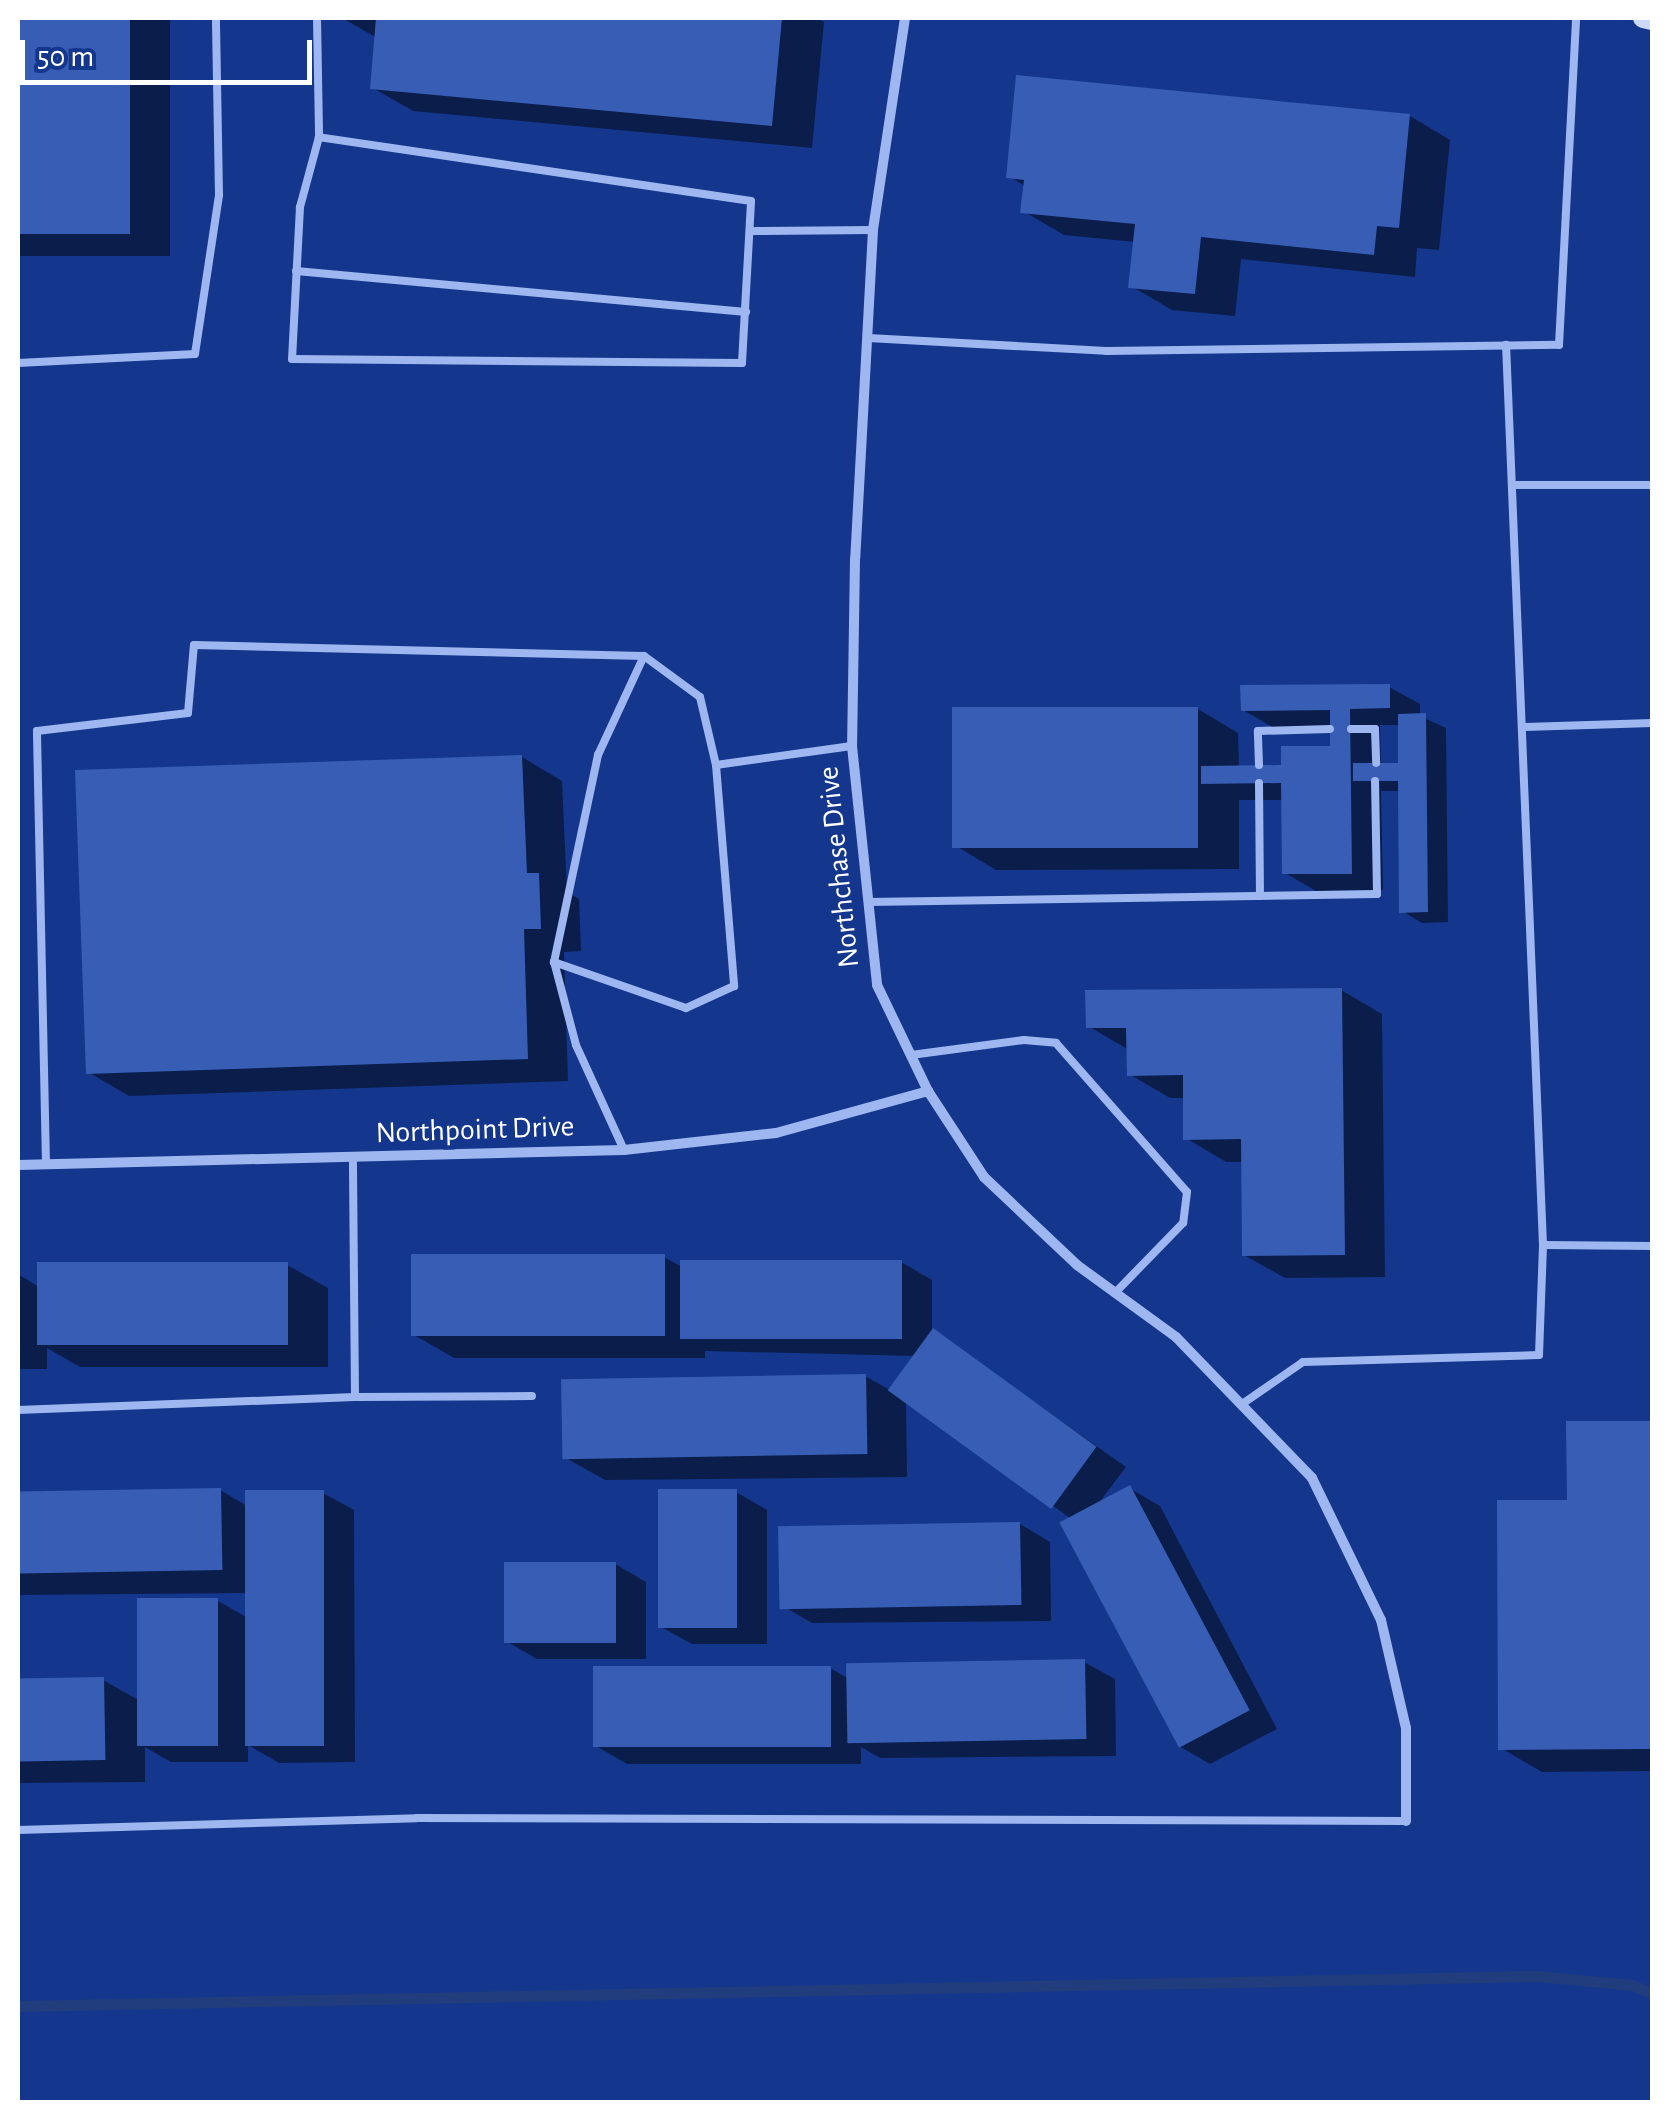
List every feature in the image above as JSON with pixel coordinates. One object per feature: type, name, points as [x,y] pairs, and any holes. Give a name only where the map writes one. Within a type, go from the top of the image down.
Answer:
[{"type":"main road","points":[[1644,18],[1652,20]]},
{"type":"street","name":"Northchase Drive","points":[[905,18],[873,230],[852,746],[877,985],[928,1091],[984,1177],[1076,1266],[1176,1337],[1244,1402],[1312,1478],[1381,1620],[1406,1728],[1406,1821]]},
{"type":"street","name":"Northpoint Drive","points":[[18,1165],[352,1160],[624,1150],[776,1133],[928,1091]]},
{"type":"lane","points":[[18,364],[195,354],[219,194],[216,18]]},
{"type":"lane","points":[[317,18],[319,137],[300,207],[292,359],[742,363],[753,232],[750,201],[319,137]]},
{"type":"lane","points":[[868,338],[1106,351],[1559,345],[1576,18]]},
{"type":"lane","points":[[753,232],[873,230]]},
{"type":"lane","points":[[296,271],[746,312]]},
{"type":"lane","points":[[1244,1402],[1303,1362],[1539,1356],[1543,1245],[1526,728],[1506,346]]},
{"type":"lane","points":[[1513,485],[1652,485]]},
{"type":"lane","points":[[46,1164],[37,731],[188,713],[194,644],[644,656],[700,697],[716,765],[734,986],[686,1008],[554,962]]},
{"type":"lane","points":[[624,1150],[576,1045],[554,962],[598,754],[644,656]]},
{"type":"lane","points":[[1526,728],[1652,722]]},
{"type":"lane","points":[[1259,765],[1258,731],[1330,729]]},
{"type":"lane","points":[[1350,729],[1376,729],[1376,763]]},
{"type":"lane","points":[[716,765],[852,746]]},
{"type":"lane","points":[[868,902],[1377,894],[1376,780]]},
{"type":"lane","points":[[1259,783],[1260,896]]},
{"type":"lane","points":[[911,1055],[1024,1040],[1056,1043],[1186,1192],[1182,1223],[1116,1293]]},
{"type":"lane","points":[[352,1160],[355,1397]]},
{"type":"lane","points":[[1543,1245],[1652,1246]]},
{"type":"lane","points":[[18,1410],[355,1397],[532,1396]]},
{"type":"lane","points":[[18,1830],[417,1818],[1406,1821]]},
{"type":"building","points":[[18,18],[130,18],[130,234],[18,234]]},
{"type":"building","points":[[376,18],[782,18],[772,126],[370,89]]},
{"type":"building","points":[[1016,75],[1410,114],[1399,228],[1377,226],[1374,255],[1201,237],[1195,294],[1128,288],[1135,224],[1020,213],[1024,180],[1006,178]]},
{"type":"building","points":[[1390,684],[1390,708],[1350,709],[1352,874],[1282,874],[1281,783],[1201,784],[1201,766],[1281,765],[1281,746],[1330,746],[1330,710],[1241,711],[1240,685]]},
{"type":"building","points":[[952,707],[1198,707],[1198,848],[952,848]]},
{"type":"building","points":[[1426,713],[1428,912],[1399,913],[1398,781],[1353,781],[1353,763],[1398,763],[1398,714]]},
{"type":"building","points":[[522,755],[527,873],[539,873],[541,929],[524,929],[528,1059],[86,1074],[75,770]]},
{"type":"building","points":[[1342,988],[1345,1255],[1242,1256],[1241,1139],[1183,1140],[1183,1075],[1127,1076],[1126,1028],[1086,1028],[1085,990]]},
{"type":"building","points":[[411,1254],[665,1254],[665,1336],[411,1336]]},
{"type":"building","points":[[680,1260],[902,1260],[902,1339],[680,1339]]},
{"type":"building","points":[[37,1262],[288,1262],[288,1345],[37,1345]]},
{"type":"building","points":[[933,1328],[1096,1447],[1051,1509],[888,1390]]},
{"type":"building","points":[[866,1374],[867,1454],[562,1459],[561,1379]]},
{"type":"building","points":[[1566,1421],[1652,1421],[1652,1749],[1498,1750],[1497,1500],[1567,1500]]},
{"type":"building","points":[[1130,1485],[1250,1710],[1179,1748],[1059,1523]]},
{"type":"building","points":[[221,1488],[222,1570],[19,1574],[18,1492]]},
{"type":"building","points":[[658,1489],[737,1489],[737,1628],[658,1628]]},
{"type":"building","points":[[245,1490],[324,1490],[324,1746],[245,1746]]},
{"type":"building","points":[[1020,1522],[1021,1605],[779,1609],[778,1526]]},
{"type":"building","points":[[504,1562],[616,1562],[616,1643],[504,1643]]},
{"type":"building","points":[[137,1598],[218,1598],[218,1746],[137,1746]]},
{"type":"building","points":[[1085,1659],[1086,1739],[847,1743],[846,1663]]},
{"type":"building","points":[[593,1666],[831,1666],[831,1747],[593,1747]]},
{"type":"building","points":[[104,1677],[105,1760],[19,1761],[18,1679]]},
{"type":"waterway","points":[[18,2006],[1537,1976],[1633,1985],[1652,1994]]}]
